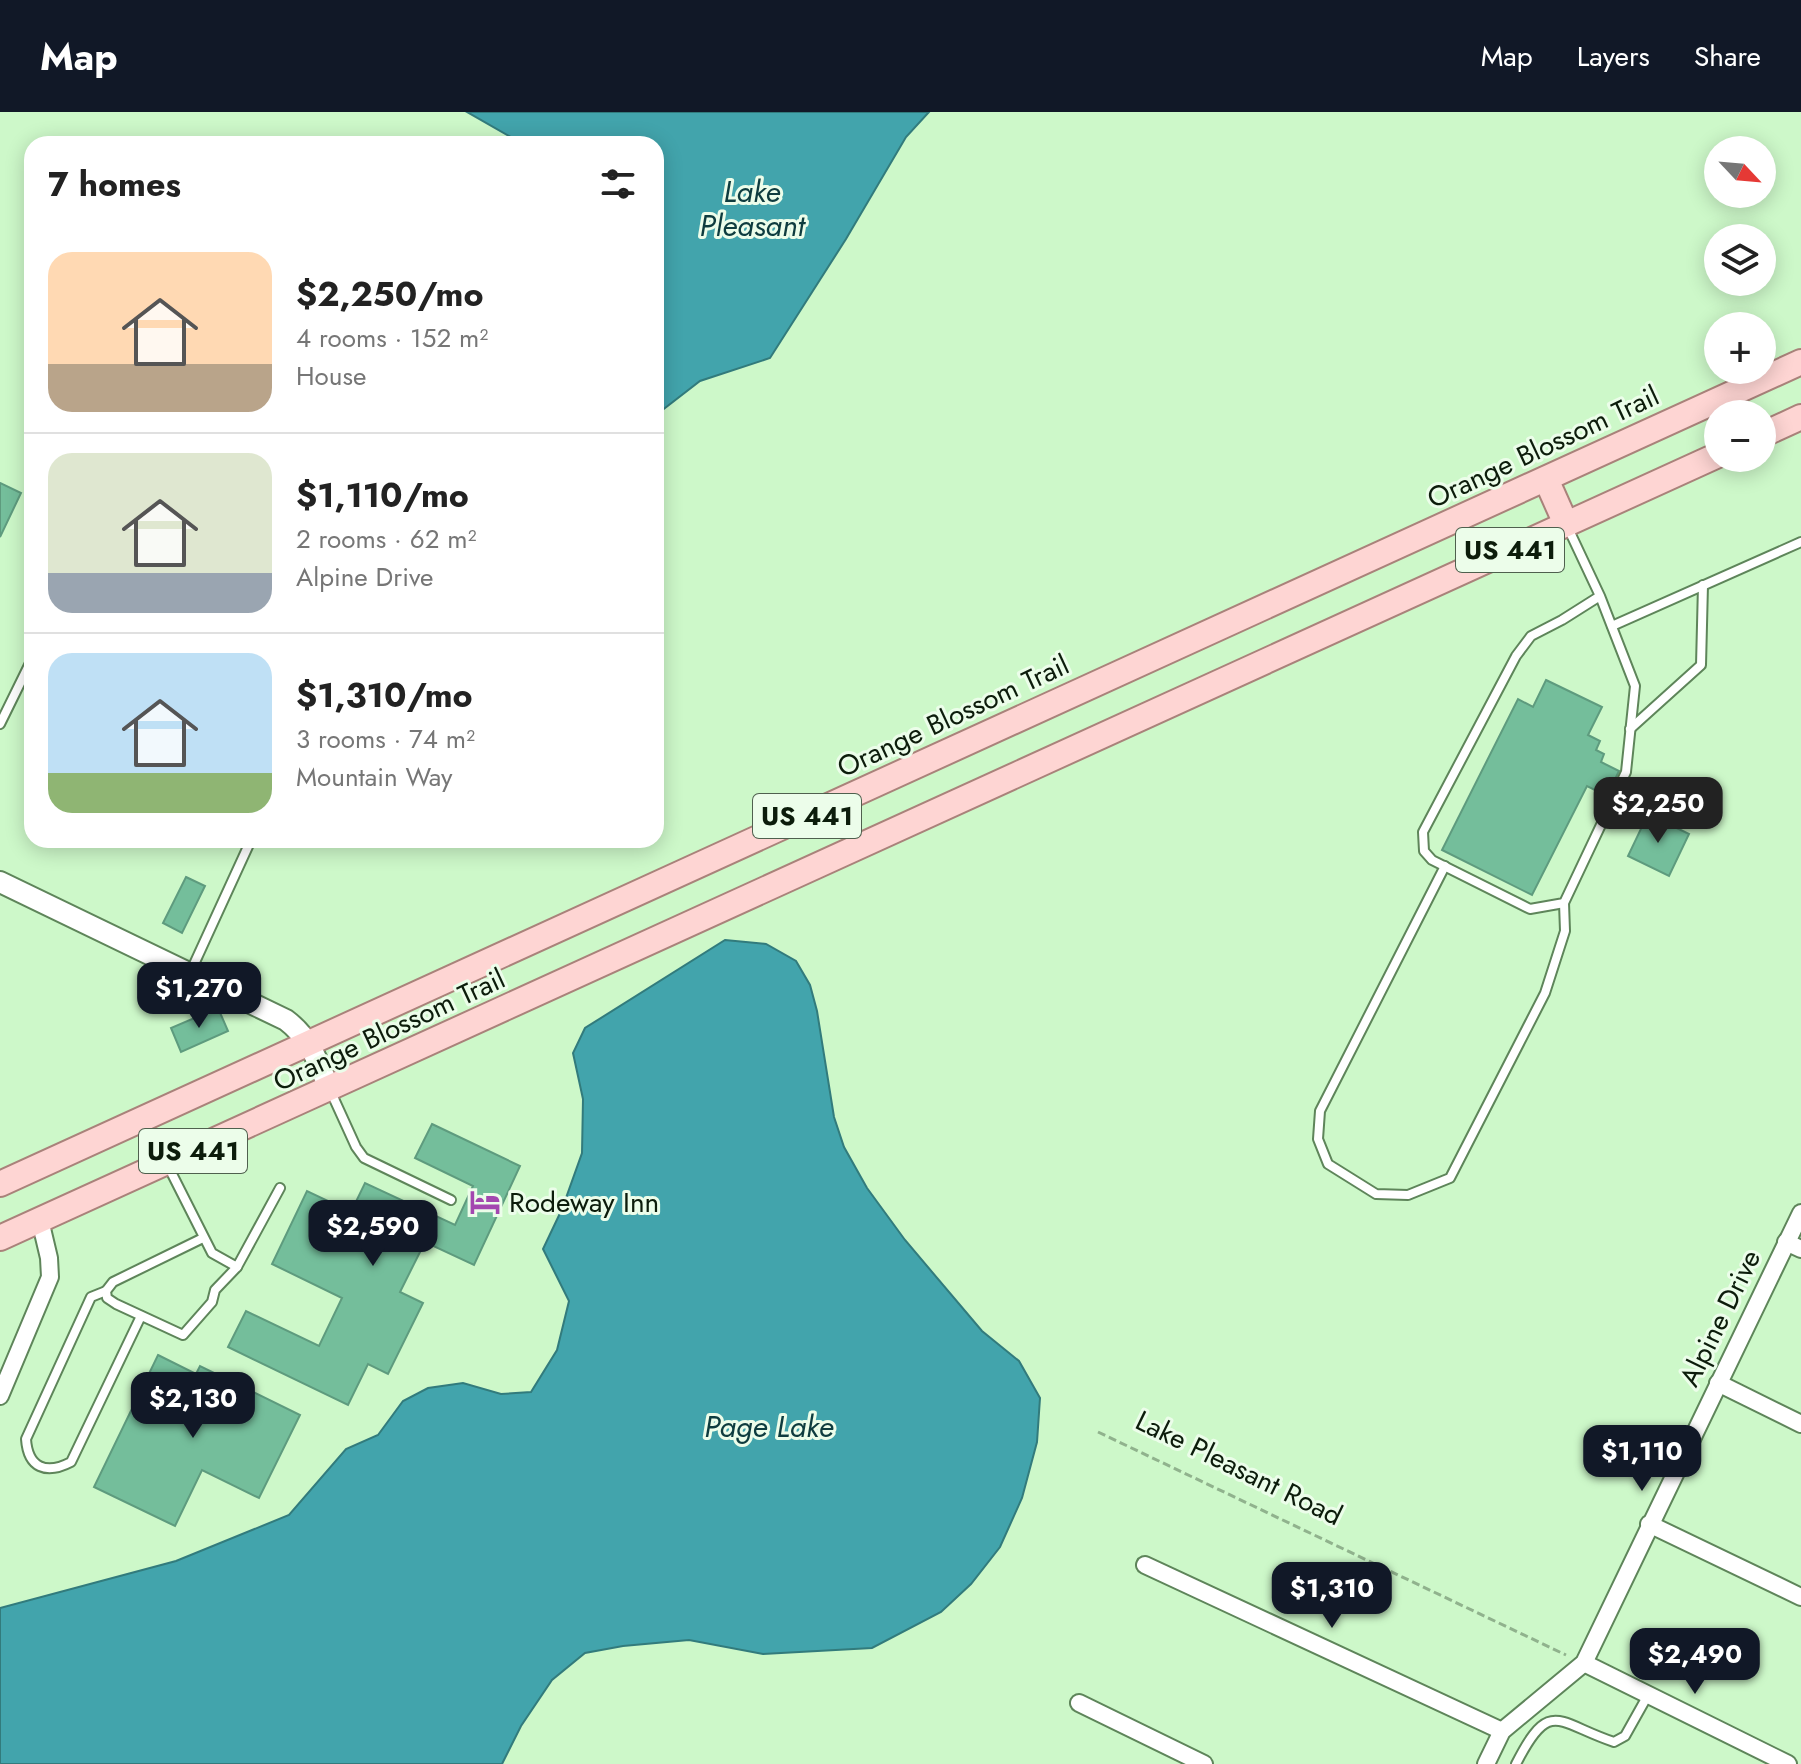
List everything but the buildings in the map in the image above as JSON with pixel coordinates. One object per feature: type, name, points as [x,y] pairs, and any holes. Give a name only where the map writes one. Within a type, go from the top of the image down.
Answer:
[{"type":"main road","name":"Orange Blossom Trail","points":[[0,1184],[1801,362]]},
{"type":"main road","points":[[1776,429],[1801,417]]},
{"type":"main road","name":"Orange Blossom Trail","points":[[0,1238],[1704,461]]},
{"type":"main road","points":[[1546,479],[1566,524]]},
{"type":"street","points":[[0,882],[286,1020],[310,1043],[330,1090]]},
{"type":"street","name":"Alpine Drive","points":[[1486,1764],[1502,1731],[1584,1663],[1718,1383],[1793,1246],[1801,1213]]},
{"type":"street","points":[[0,1396],[50,1277],[40,1220]]},
{"type":"street","points":[[1718,1383],[1801,1424]]},
{"type":"street","points":[[1649,1524],[1801,1597]]},
{"type":"street","points":[[1145,1565],[1502,1731]]},
{"type":"street","points":[[1584,1663],[1788,1764]]},
{"type":"street","points":[[1079,1703],[1204,1764]]},
{"type":"lane","points":[[1445,866],[1320,1111],[1318,1139],[1328,1164],[1376,1194],[1408,1195],[1450,1178],[1545,993],[1565,931],[1564,903],[1626,772],[1635,686],[1600,596],[1566,524]]},
{"type":"lane","points":[[1612,626],[1801,542]]},
{"type":"lane","points":[[1630,729],[1701,665],[1703,585]]},
{"type":"lane","points":[[1564,903],[1530,909],[1432,860],[1424,851],[1423,832],[1516,656],[1531,636],[1600,596]]},
{"type":"lane","points":[[0,724],[24,675]]},
{"type":"lane","points":[[190,974],[247,848]]},
{"type":"lane","points":[[330,1090],[364,1158],[451,1200]]},
{"type":"lane","points":[[167,1163],[212,1253],[237,1267]]},
{"type":"lane","points":[[106,1291],[107,1298],[116,1304],[183,1335],[212,1302],[211,1296],[215,1290],[237,1267],[280,1188]]},
{"type":"lane","points":[[141,1316],[71,1462],[44,1469],[35,1463],[27,1452],[26,1439],[91,1297],[106,1291],[113,1282],[203,1238]]},
{"type":"lane","points":[[1516,1764],[1529,1737],[1540,1724],[1554,1719],[1567,1721],[1614,1742],[1625,1736],[1648,1695]]},
{"type":"path","name":"Lake Pleasant Road","points":[[1098,1432],[1584,1663]]},
{"type":"water","name":"Lake Pleasant","points":[[467,112],[929,112],[906,137],[770,358],[700,381],[664,409],[664,136],[509,136]]},
{"type":"water","name":"Page Lake","points":[[725,940],[766,944],[796,961],[810,985],[817,1011],[834,1117],[844,1147],[867,1188],[905,1240],[982,1331],[1019,1361],[1040,1398],[1037,1442],[1022,1498],[1000,1547],[971,1584],[941,1612],[872,1648],[763,1654],[689,1640],[585,1653],[552,1680],[521,1726],[502,1764],[0,1764],[0,1608],[176,1561],[289,1515],[346,1449],[378,1435],[403,1401],[428,1388],[463,1383],[501,1394],[531,1392],[557,1350],[569,1301],[543,1249],[562,1209],[582,1153],[583,1099],[573,1053],[585,1028]]},
{"type":"place","name":"Rodeway Inn","points":[[485,1202]]}]
